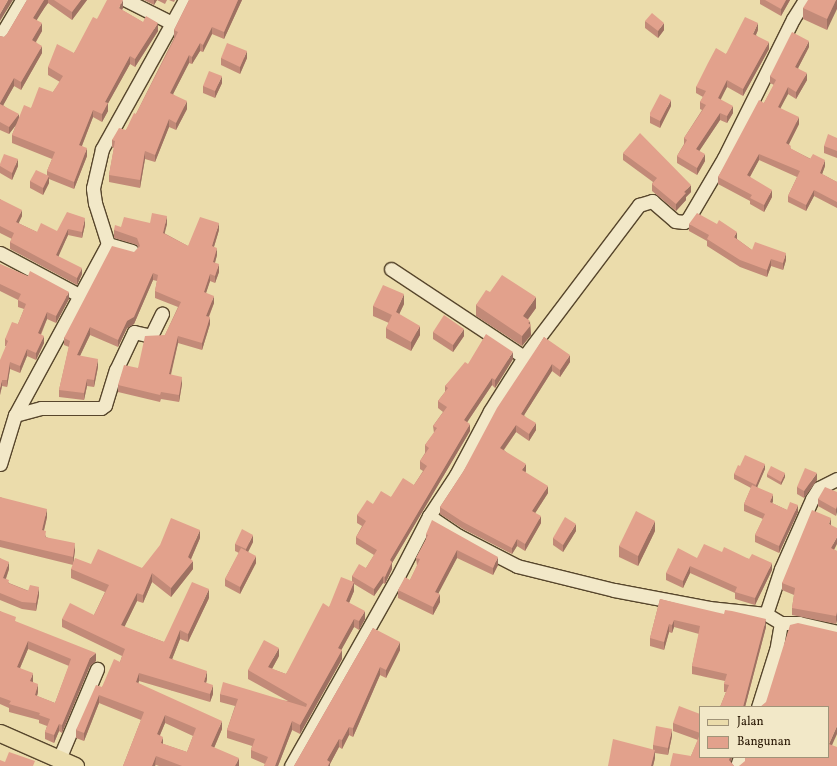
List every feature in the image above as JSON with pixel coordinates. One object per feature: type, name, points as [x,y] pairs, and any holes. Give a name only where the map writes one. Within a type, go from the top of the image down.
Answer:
[{"type":"main road","points":[[0,733],[75,766]]},
{"type":"street","points":[[0,37],[22,0]]},
{"type":"street","points":[[126,0],[172,23]]},
{"type":"street","points":[[0,464],[15,415],[108,244],[95,202],[94,188],[102,149],[185,0]]},
{"type":"street","points":[[291,766],[396,580],[429,516],[456,476],[490,412],[524,357],[639,205],[652,201],[675,221],[684,222],[688,219],[724,158],[793,19],[805,0]]},
{"type":"street","points":[[108,244],[132,251]]},
{"type":"street","points":[[0,253],[81,296]]},
{"type":"street","points":[[391,269],[524,357]]},
{"type":"street","points":[[15,415],[41,408],[101,408],[105,405],[116,370],[134,332],[151,336],[162,313]]},
{"type":"street","points":[[766,614],[781,568],[812,500],[819,488],[837,479]]},
{"type":"street","points":[[429,516],[459,536],[517,566],[614,590],[710,608],[766,614],[782,623],[800,623],[837,632]]},
{"type":"street","points":[[758,706],[776,650],[782,623]]},
{"type":"street","points":[[59,759],[96,669]]},
{"type":"building","points":[[0,0],[8,0],[0,14]]},
{"type":"building","points":[[27,0],[44,0],[33,18],[42,23],[32,40],[42,46],[21,82],[14,78],[0,103],[0,36],[4,37],[7,34]]},
{"type":"building","points":[[54,0],[81,0],[72,12]]},
{"type":"building","points":[[107,0],[123,0],[119,8],[143,22],[146,16],[158,23],[135,59],[130,56],[105,102],[108,103],[102,114],[93,110],[79,145],[87,148],[74,182],[47,171],[55,152],[12,135],[24,105],[31,108],[39,87],[53,92],[63,76],[48,67],[57,44],[74,53],[93,17],[97,19]]},
{"type":"building","points":[[189,0],[238,0],[224,32],[212,27],[203,45],[200,43],[192,57],[189,55],[170,93],[187,101],[176,123],[169,119],[155,155],[145,151],[140,180],[109,175],[115,141],[112,140],[119,128],[126,130],[134,113],[136,114],[178,32],[174,30]]},
{"type":"building","points":[[765,0],[786,0],[781,9]]},
{"type":"building","points":[[808,0],[836,0],[827,19],[803,8]]},
{"type":"building","points":[[652,13],[664,23],[658,31],[645,21]]},
{"type":"building","points":[[745,17],[758,23],[753,34],[769,42],[743,89],[727,80],[718,98],[733,106],[727,116],[720,113],[696,149],[705,154],[697,168],[677,156],[687,140],[684,138],[706,105],[700,102],[706,91],[696,87],[716,48],[726,54]]},
{"type":"building","points":[[792,32],[809,41],[795,67],[807,73],[796,92],[788,87],[778,107],[799,117],[786,143],[791,146],[790,148],[810,159],[813,154],[825,160],[820,173],[837,182],[837,202],[814,190],[806,205],[788,196],[800,171],[759,154],[747,175],[772,190],[764,205],[750,198],[752,195],[718,177],[759,100],[764,103],[776,80],[770,76]]},
{"type":"building","points":[[227,43],[247,51],[240,67],[221,58]]},
{"type":"building","points":[[209,71],[222,76],[215,91],[203,86]]},
{"type":"building","points":[[660,94],[671,100],[660,121],[650,116],[650,113]]},
{"type":"building","points":[[0,104],[19,114],[9,127],[0,122]]},
{"type":"building","points":[[640,133],[691,185],[676,204],[652,184],[657,178],[623,153]]},
{"type":"building","points":[[828,134],[837,138],[837,151],[824,146]]},
{"type":"building","points":[[4,154],[18,159],[12,173],[0,166]]},
{"type":"building","points":[[36,170],[49,176],[43,188],[30,181]]},
{"type":"building","points":[[0,199],[22,210],[16,222],[37,232],[41,223],[57,231],[67,212],[85,218],[82,232],[68,229],[56,255],[82,268],[77,278],[10,242],[14,233],[0,226]]},
{"type":"building","points":[[152,213],[167,216],[163,233],[188,246],[200,217],[219,223],[212,246],[217,248],[213,262],[219,264],[215,276],[210,274],[204,292],[214,296],[206,316],[210,317],[202,343],[178,336],[169,374],[182,377],[179,395],[161,392],[160,395],[118,385],[124,365],[138,368],[145,336],[165,335],[181,302],[155,291],[158,275],[153,273],[134,317],[127,321],[118,340],[90,327],[77,355],[98,359],[94,380],[87,379],[84,393],[59,390],[70,341],[64,338],[112,246],[134,252],[140,246],[137,238],[114,230],[115,225],[121,227],[124,217],[150,223]]},
{"type":"building","points":[[697,213],[717,224],[719,220],[737,232],[734,237],[752,250],[755,242],[786,253],[783,263],[771,259],[767,270],[740,260],[707,239],[709,235],[689,224]]},
{"type":"building","points":[[0,264],[28,276],[30,271],[69,292],[56,316],[47,312],[38,333],[44,336],[36,353],[27,349],[20,366],[10,362],[7,380],[2,380],[0,388],[0,360],[8,341],[5,339],[12,322],[18,324],[26,304],[18,300],[21,294],[0,284]]},
{"type":"building","points":[[502,275],[536,297],[523,316],[530,321],[528,323],[531,325],[522,336],[476,305],[486,290],[490,292]]},
{"type":"building","points":[[383,285],[404,294],[396,312],[420,326],[411,342],[386,328],[392,315],[373,306]]},
{"type":"building","points":[[444,315],[464,329],[453,345],[433,332]]},
{"type":"building","points":[[486,334],[513,352],[495,380],[492,378],[464,420],[470,424],[390,560],[392,562],[385,577],[383,576],[374,589],[352,576],[359,564],[366,568],[377,550],[356,537],[366,521],[357,515],[367,500],[373,504],[381,491],[391,497],[403,478],[414,485],[427,466],[420,461],[429,448],[425,445],[437,428],[433,426],[447,407],[438,401],[448,388],[445,386],[465,362],[468,364]]},
{"type":"building","points":[[544,337],[570,355],[560,370],[552,364],[521,414],[536,423],[529,434],[516,425],[500,448],[526,464],[522,470],[548,486],[532,511],[541,516],[525,544],[517,539],[512,548],[463,522],[440,507],[463,472],[497,408]]},
{"type":"building","points":[[745,455],[765,464],[756,485],[734,474]]},
{"type":"building","points":[[771,466],[785,473],[781,482],[767,474]]},
{"type":"building","points":[[805,468],[817,473],[804,491],[797,487]]},
{"type":"building","points":[[752,485],[773,494],[770,502],[787,510],[790,502],[798,505],[779,546],[755,535],[765,514],[744,504]]},
{"type":"building","points":[[825,487],[837,492],[836,509],[818,499]]},
{"type":"building","points":[[0,497],[47,509],[42,530],[46,531],[45,537],[75,543],[73,557],[0,540]]},
{"type":"building","points":[[812,510],[831,518],[829,524],[837,528],[837,537],[831,548],[837,551],[836,616],[792,608],[795,588],[782,583]]},
{"type":"building","points":[[636,511],[655,521],[638,556],[619,546]]},
{"type":"building","points":[[565,517],[576,524],[563,545],[553,538]]},
{"type":"building","points":[[171,518],[200,530],[188,557],[193,561],[171,588],[152,573],[143,595],[137,593],[121,625],[164,642],[192,582],[209,589],[188,634],[180,630],[169,658],[207,671],[204,682],[213,685],[210,694],[139,673],[136,682],[222,721],[211,746],[239,758],[235,766],[182,766],[156,756],[152,766],[123,766],[144,712],[99,695],[84,733],[76,730],[96,685],[102,687],[114,659],[120,662],[125,649],[62,619],[70,603],[94,615],[109,585],[71,569],[75,558],[91,564],[98,549],[142,568],[160,545]],"holes":[[[165,715],[196,728],[187,752],[161,743],[163,737],[157,734]]]},
{"type":"building","points":[[432,520],[498,557],[493,568],[457,550],[435,592],[440,594],[433,607],[398,590],[405,577],[410,580],[420,559],[416,558],[428,535],[426,534]]},
{"type":"building","points":[[242,529],[253,535],[246,549],[235,544]]},
{"type":"building","points":[[704,544],[722,552],[724,547],[749,559],[752,554],[772,563],[755,598],[735,592],[737,587],[690,566],[683,581],[666,573],[678,548],[697,558]]},
{"type":"building","points":[[241,548],[256,556],[240,587],[225,579]]},
{"type":"building","points":[[0,558],[9,562],[3,578],[9,580],[8,583],[28,591],[30,585],[39,587],[36,603],[22,602],[0,593]]},
{"type":"building","points":[[341,577],[354,582],[346,601],[365,611],[359,621],[354,619],[338,648],[342,650],[300,725],[292,721],[275,766],[264,766],[268,757],[251,750],[255,739],[227,730],[238,699],[220,694],[223,682],[306,707],[307,704],[248,670],[264,640],[279,648],[268,667],[286,674],[323,603],[329,607]]},
{"type":"building","points":[[660,599],[724,614],[725,610],[766,619],[743,706],[720,706],[729,685],[724,684],[727,674],[692,666],[700,626],[674,620],[672,625],[669,624],[664,642],[650,638]]},
{"type":"building","points":[[0,611],[16,617],[15,621],[96,653],[90,658],[62,725],[59,724],[54,735],[45,732],[50,719],[39,715],[40,713],[9,704],[11,701],[0,697]],"holes":[[[28,641],[71,659],[55,703],[35,695],[38,684],[30,681],[33,673],[17,667]]]},
{"type":"building","points":[[798,623],[837,632],[837,726],[829,744],[829,706],[761,706],[766,702],[790,625]]},
{"type":"building","points":[[373,628],[400,642],[386,670],[380,667],[353,728],[349,727],[342,740],[339,739],[327,760],[330,762],[328,766],[294,766]]},
{"type":"building","points":[[679,706],[699,714],[699,733],[673,723]]},
{"type":"building","points":[[656,726],[672,729],[668,748],[653,745]]},
{"type":"building","points":[[699,736],[699,758],[730,758],[729,760],[734,766],[670,766],[673,753],[691,756]]},
{"type":"building","points":[[613,739],[655,750],[651,766],[608,766]]},
{"type":"building","points":[[829,744],[837,747],[837,766],[739,766],[745,761],[745,758],[829,758]]},
{"type":"building","points":[[9,752],[35,761],[33,766],[0,766],[0,760],[5,762]]}]
